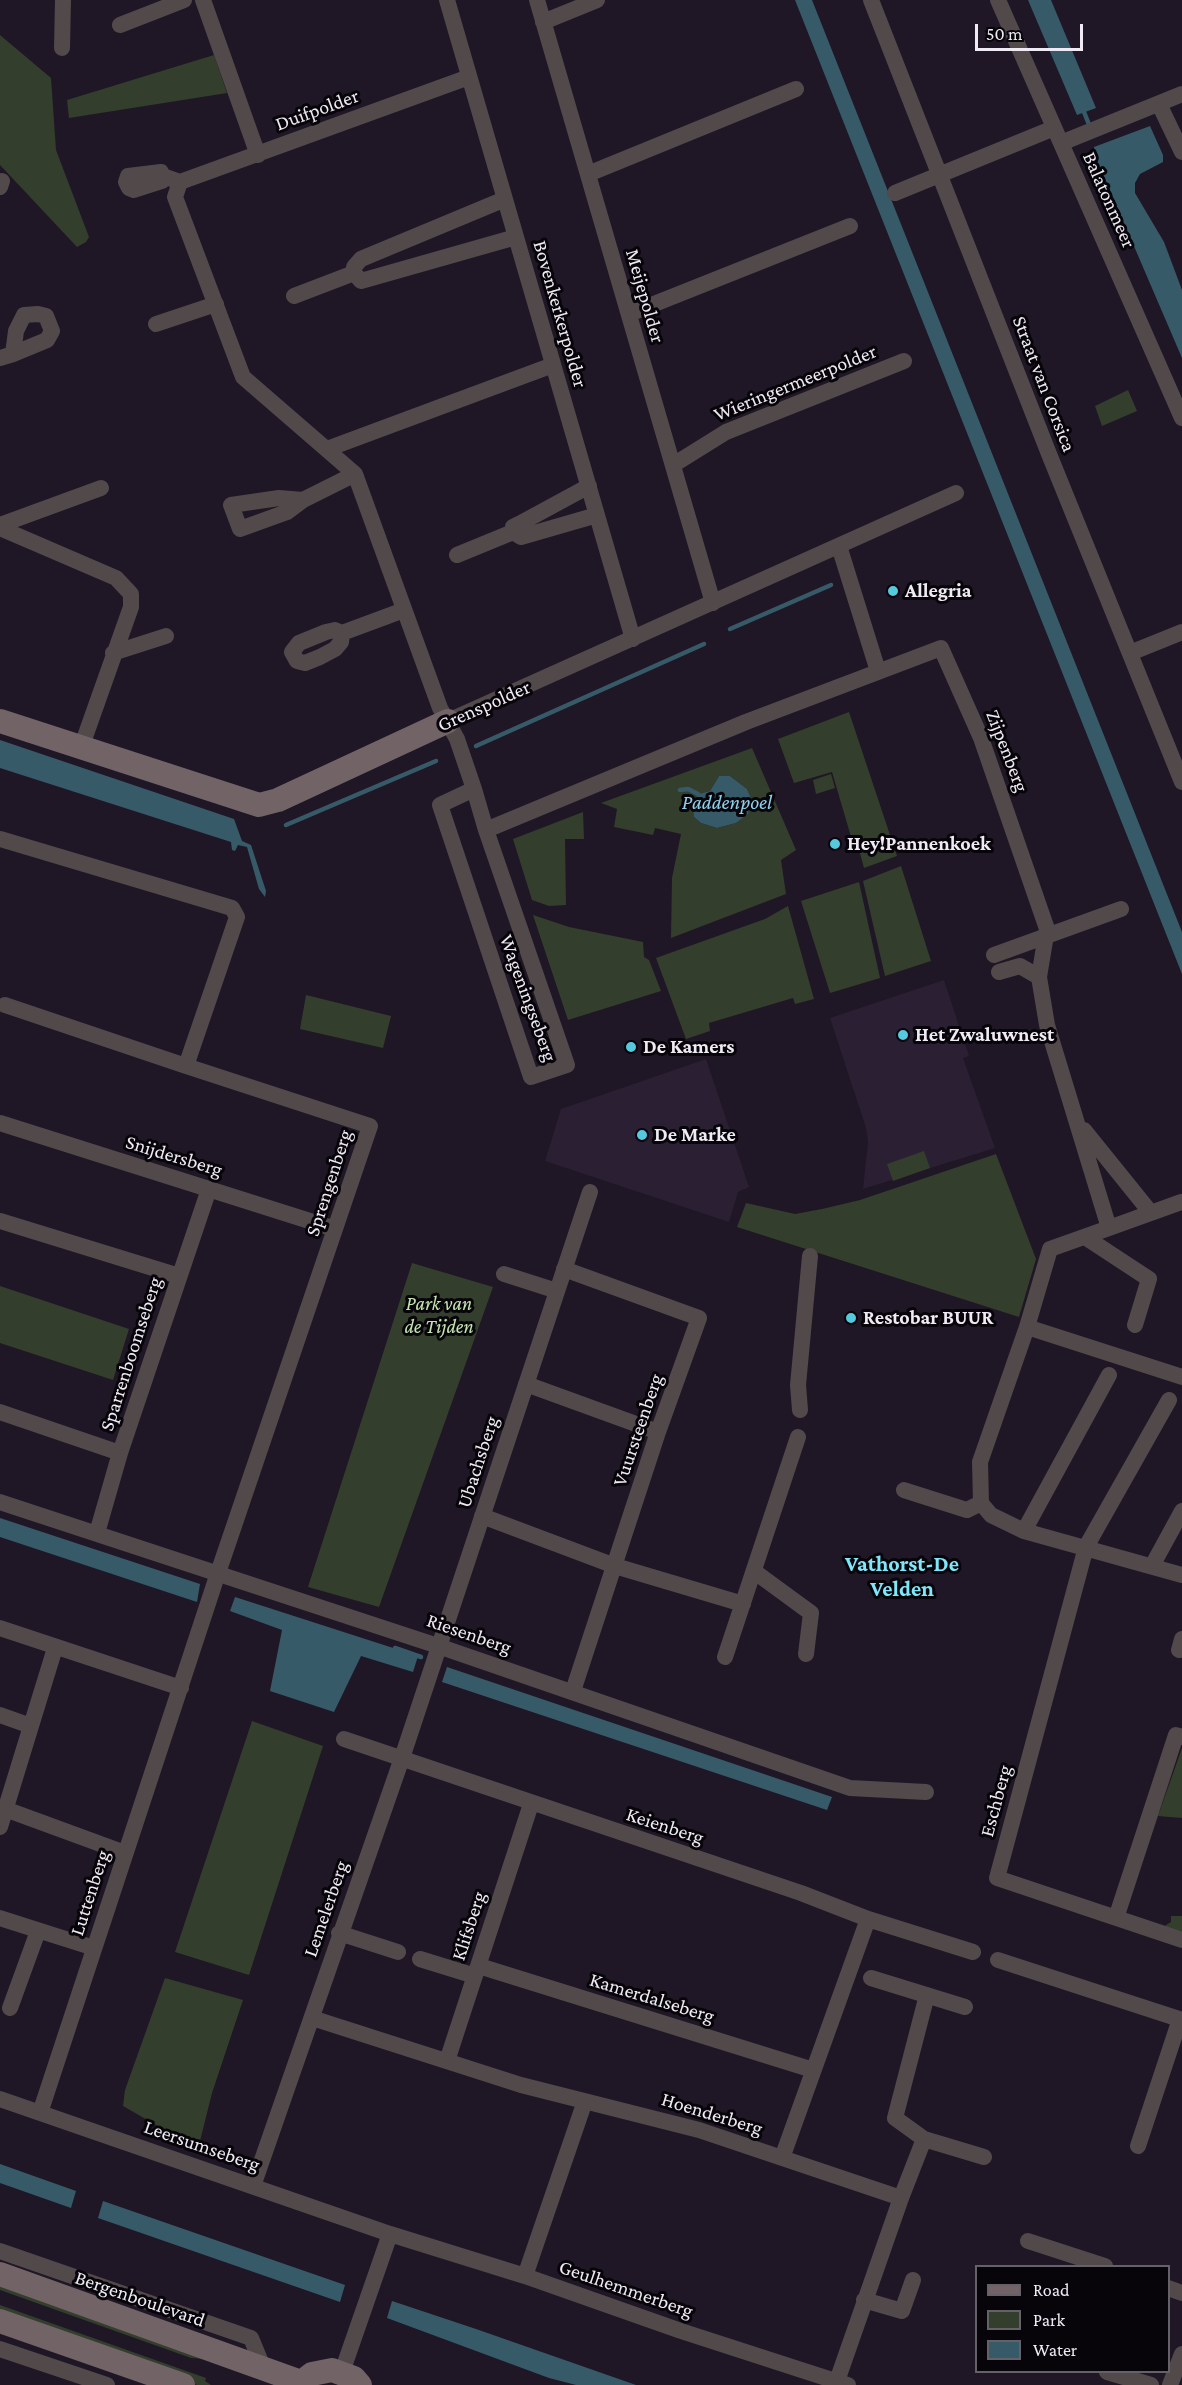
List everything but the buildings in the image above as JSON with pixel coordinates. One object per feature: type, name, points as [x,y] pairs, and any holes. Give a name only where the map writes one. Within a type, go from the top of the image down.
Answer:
[{"type":"main road","name":"Grenspolder","points":[[0,721],[259,805],[278,800],[448,721]]},
{"type":"main road","name":"Bergenboulevard","points":[[0,2274],[263,2367],[300,2383]]},
{"type":"main road","points":[[0,2321],[183,2385]]},
{"type":"main road","points":[[300,2383],[322,2370],[351,2378]]},
{"type":"street","points":[[62,48],[63,0]]},
{"type":"street","points":[[120,25],[184,0]]},
{"type":"street","points":[[203,0],[258,155]]},
{"type":"street","name":"Bovenkerkerpolder","points":[[447,0],[633,639]]},
{"type":"street","name":"Meijepolder","points":[[537,0],[713,603]]},
{"type":"street","points":[[543,22],[597,0]]},
{"type":"street","name":"Straat van Corsica","points":[[871,0],[1182,782]]},
{"type":"street","name":"Balatonmeer","points":[[998,0],[1182,418]]},
{"type":"street","name":"Duifpolder","points":[[180,182],[469,77]]},
{"type":"street","points":[[588,174],[796,89]]},
{"type":"street","points":[[895,193],[940,174],[1058,136],[1077,136],[1182,94]]},
{"type":"street","points":[[1159,104],[1182,152]]},
{"type":"street","points":[[163,176],[180,182],[175,196],[243,377],[355,474],[440,708],[448,721]]},
{"type":"street","points":[[505,199],[360,259],[354,267],[354,273],[361,281],[516,237]]},
{"type":"street","points":[[629,314],[850,226]]},
{"type":"street","points":[[294,296],[354,273]]},
{"type":"street","points":[[156,324],[216,304]]},
{"type":"street","name":"Wieringermeerpolder","points":[[673,465],[726,432],[904,361]]},
{"type":"street","points":[[327,449],[553,365]]},
{"type":"street","points":[[303,500],[355,474]]},
{"type":"street","points":[[513,532],[513,527],[589,486]]},
{"type":"street","points":[[0,527],[101,488]]},
{"type":"street","name":"Grenspolder","points":[[448,721],[956,493]]},
{"type":"street","points":[[513,532],[521,537],[597,514]]},
{"type":"street","points":[[0,527],[116,578],[132,594],[130,607],[81,748]]},
{"type":"street","points":[[458,555],[513,532]]},
{"type":"street","points":[[839,546],[878,671]]},
{"type":"street","points":[[342,633],[404,610]]},
{"type":"street","points":[[1130,653],[1182,632]]},
{"type":"street","points":[[113,653],[166,636]]},
{"type":"street","name":"Zijpenberg","points":[[486,830],[746,722],[941,648],[981,738],[1044,918],[1046,935]]},
{"type":"street","name":"Wageningseberg","points":[[448,721],[474,789],[567,1065],[531,1077],[440,805],[474,789]]},
{"type":"street","points":[[0,839],[232,908],[237,917],[186,1066],[5,1005]]},
{"type":"street","points":[[994,955],[1122,909]]},
{"type":"street","points":[[1046,935],[1039,977],[1047,1025],[1109,1228]]},
{"type":"street","points":[[999,972],[1020,966],[1039,977]]},
{"type":"street","name":"Sprengenberg","points":[[181,1688],[370,1126],[186,1066]]},
{"type":"street","name":"Snijdersberg","points":[[0,1123],[336,1229]]},
{"type":"street","points":[[1078,1123],[1151,1213]]},
{"type":"street","name":"Sparrenboomseberg","points":[[97,1533],[120,1453],[209,1189]]},
{"type":"street","name":"Ubachsberg","points":[[438,1646],[590,1191]]},
{"type":"street","points":[[1181,1202],[1050,1249],[1027,1327],[980,1462],[981,1503],[991,1515],[1024,1530],[1182,1575]]},
{"type":"street","points":[[0,1221],[179,1276]]},
{"type":"street","points":[[1085,1237],[1149,1280],[1135,1325]]},
{"type":"street","points":[[800,1410],[798,1384],[810,1256]]},
{"type":"street","name":"Vuursteenberg","points":[[564,1269],[699,1318],[658,1432],[573,1691]]},
{"type":"street","points":[[504,1274],[557,1291]]},
{"type":"street","points":[[1027,1327],[1182,1377]]},
{"type":"street","points":[[1024,1530],[1109,1375]]},
{"type":"street","points":[[526,1384],[658,1432]]},
{"type":"street","points":[[1086,1547],[1169,1400]]},
{"type":"street","points":[[0,1412],[120,1453]]},
{"type":"street","points":[[725,1657],[798,1437]]},
{"type":"street","points":[[904,1490],[967,1510],[981,1503]]},
{"type":"street","name":"Riesenberg","points":[[0,1502],[573,1691],[850,1788],[926,1792]]},
{"type":"street","points":[[1152,1566],[1182,1511]]},
{"type":"street","points":[[482,1516],[615,1566],[743,1604]]},
{"type":"street","name":"Eschberg","points":[[1086,1547],[997,1878],[1182,1940]]},
{"type":"street","points":[[755,1572],[811,1613],[806,1654]]},
{"type":"street","points":[[0,1628],[181,1688]]},
{"type":"street","name":"Lemelerberg","points":[[253,2186],[402,1758],[438,1646]]},
{"type":"street","points":[[0,1827],[55,1648]]},
{"type":"street","name":"Luttenberg","points":[[40,2113],[181,1688]]},
{"type":"street","points":[[0,1715],[31,1726]]},
{"type":"street","points":[[1116,1918],[1176,1735],[1182,1737]]},
{"type":"street","name":"Keienberg","points":[[344,1739],[531,1804],[801,1893],[868,1919],[973,1952]]},
{"type":"street","name":"Klifsberg","points":[[447,2061],[531,1804]]},
{"type":"street","points":[[5,1809],[125,1853]]},
{"type":"street","points":[[0,1918],[94,1948]]},
{"type":"street","points":[[782,2158],[868,1919]]},
{"type":"street","points":[[10,2008],[38,1930]]},
{"type":"street","points":[[339,1934],[398,1952]]},
{"type":"street","name":"Kamerdalseberg","points":[[420,1959],[477,1971],[813,2070]]},
{"type":"street","points":[[998,1960],[1181,2020],[1138,2146]]},
{"type":"street","points":[[871,1978],[965,2007]]},
{"type":"street","points":[[927,1995],[895,2118],[924,2139],[984,2157]]},
{"type":"street","name":"Hoenderberg","points":[[312,2018],[520,2085],[699,2130],[902,2198]]},
{"type":"street","name":"Leersumseberg","points":[[0,2099],[390,2234]]},
{"type":"street","points":[[525,2276],[585,2101]]},
{"type":"street","points":[[843,2383],[864,2300],[924,2139]]},
{"type":"street","points":[[351,2378],[390,2234]]},
{"type":"street","name":"Geulhemmerberg","points":[[390,2234],[525,2276],[681,2331],[843,2383]]},
{"type":"street","points":[[1028,2241],[1102,2265]]},
{"type":"street","name":"Bergenboulevard","points":[[0,2251],[251,2338],[263,2367]]},
{"type":"street","points":[[864,2300],[902,2311],[914,2280]]},
{"type":"street","points":[[0,2349],[107,2385]]},
{"type":"street","points":[[1170,2385],[1182,2354]]},
{"type":"street","points":[[1110,2373],[1151,2385]]},
{"type":"shaded area","points":[[944,980],[969,1056],[963,1058],[995,1148],[863,1189],[868,1142],[866,1128],[830,1018]]},
{"type":"shaded area","name":"De Marke","points":[[706,1059],[749,1187],[738,1192],[729,1222],[545,1161],[561,1109]]},
{"type":"green space","points":[[0,35],[51,78],[56,150],[89,237],[86,242],[77,247],[0,165]]},
{"type":"green space","points":[[214,55],[227,93],[69,118],[67,100]]},
{"type":"green space","points":[[1128,390],[1137,411],[1102,426],[1095,406]]},
{"type":"green space","points":[[849,712],[897,856],[864,868],[858,846],[854,847],[832,772],[794,783],[778,739]]},
{"type":"green space","points":[[752,748],[796,850],[781,860],[786,894],[671,938],[672,878],[681,834],[655,828],[653,835],[614,827],[617,809],[601,803]],"holes":[[[719,776],[730,776],[747,789],[751,798],[747,814],[736,823],[717,828],[701,823],[694,817],[698,794],[710,791]]]},
{"type":"green space","points":[[831,774],[835,788],[816,794],[813,780]]},
{"type":"green space","points":[[583,812],[584,839],[565,839],[566,905],[549,906],[532,900],[513,839]]},
{"type":"green space","points":[[901,866],[931,961],[885,976],[863,881]]},
{"type":"green space","points":[[859,882],[880,978],[830,993],[801,901]]},
{"type":"green space","points":[[788,906],[814,999],[795,1004],[793,998],[709,1023],[710,1031],[686,1039],[656,958],[765,919]]},
{"type":"green space","points":[[533,915],[569,927],[643,942],[644,957],[649,960],[661,991],[568,1020]]},
{"type":"green space","points":[[306,995],[391,1016],[383,1048],[300,1029]]},
{"type":"green space","points":[[924,1151],[930,1168],[893,1181],[887,1164]]},
{"type":"green space","points":[[996,1154],[1036,1259],[1019,1317],[737,1227],[746,1203],[795,1214],[822,1209],[860,1200]]},
{"type":"green space","name":"Park van de Tijden","points":[[412,1263],[493,1287],[379,1607],[308,1587]]},
{"type":"green space","points":[[0,1286],[129,1329],[113,1380],[0,1343]]},
{"type":"green space","points":[[252,1721],[323,1746],[249,1975],[175,1952]]},
{"type":"green space","points":[[1182,1748],[1182,1818],[1158,1816]]},
{"type":"green space","points":[[1171,1916],[1182,1916],[1182,1933],[1163,1927],[1171,1922]]},
{"type":"green space","points":[[165,1978],[243,2000],[212,2093],[198,2149],[123,2106],[125,2090]]},
{"type":"green space","points":[[0,2279],[207,2359],[191,2358],[0,2290]]},
{"type":"green space","points":[[0,2305],[206,2378],[205,2381],[211,2385],[197,2385],[0,2317]]},
{"type":"water","points":[[795,0],[812,0],[1182,932],[1182,974]]},
{"type":"water","points":[[1028,0],[1051,0],[1096,108],[1077,115]]},
{"type":"water","points":[[1150,126],[1163,155],[1163,162],[1140,174],[1135,183],[1135,193],[1164,242],[1182,290],[1182,358],[1094,153],[1094,147]]},
{"type":"water","points":[[0,740],[234,819],[242,841],[251,845],[266,891],[265,897],[259,889],[247,847],[238,845],[235,851],[232,850],[231,842],[0,768]]},
{"type":"water","name":"Paddenpoel","points":[[719,776],[730,776],[747,789],[751,798],[748,814],[736,823],[717,828],[701,823],[694,817],[693,804],[698,794],[710,791]]},
{"type":"water","points":[[0,1518],[200,1584],[197,1602],[0,1537]]},
{"type":"water","points":[[235,1597],[418,1656],[413,1672],[361,1656],[334,1712],[270,1691],[282,1630],[230,1611]]},
{"type":"water","points":[[447,1667],[832,1797],[827,1810],[442,1682]]},
{"type":"water","points":[[0,2164],[76,2191],[71,2208],[0,2183]]},
{"type":"water","points":[[103,2201],[345,2285],[340,2302],[98,2218]]},
{"type":"water","points":[[392,2301],[636,2385],[576,2385],[549,2378],[387,2318]]},
{"type":"waterway","points":[[1082,107],[1090,127]]},
{"type":"waterway","points":[[730,629],[831,585]]},
{"type":"waterway","points":[[476,746],[704,644]]},
{"type":"waterway","points":[[286,825],[436,761]]},
{"type":"waterway","points":[[680,790],[688,789],[698,794]]},
{"type":"waterway","points":[[395,1648],[421,1657]]},
{"type":"place","name":"Allegria","points":[[893,591]]},
{"type":"place","name":"Hey!Pannenkoek","points":[[835,844]]},
{"type":"place","name":"Het Zwaluwnest","points":[[903,1035]]},
{"type":"place","name":"De Kamers","points":[[631,1047]]},
{"type":"place","name":"De Marke","points":[[642,1135]]},
{"type":"place","name":"Restobar BUUR","points":[[851,1318]]},
{"type":"district","name":"Vathorst-De Velden","points":[[902,1577]]}]
